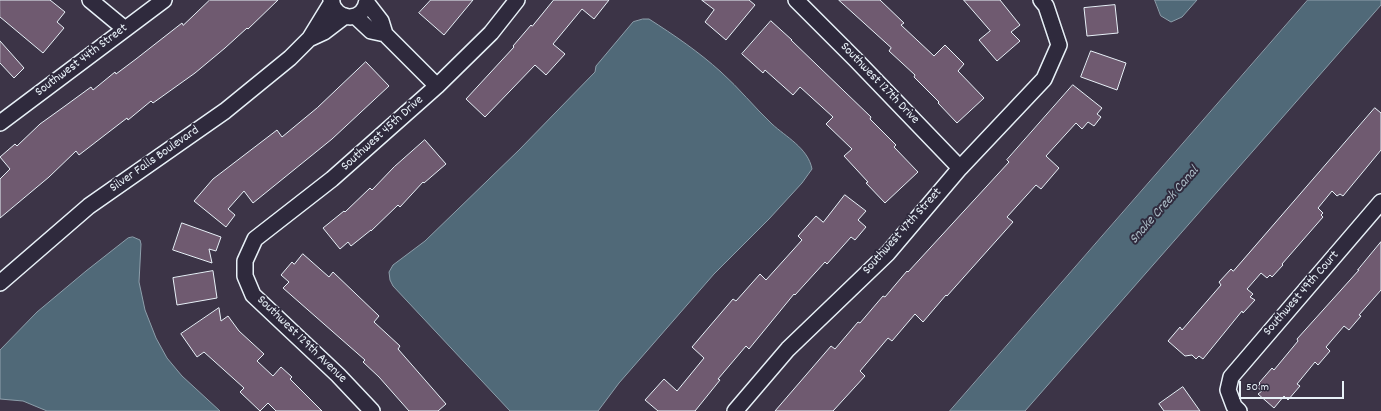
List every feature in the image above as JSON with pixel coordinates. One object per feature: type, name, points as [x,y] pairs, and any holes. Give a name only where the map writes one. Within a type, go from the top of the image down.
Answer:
[{"type":"street","points":[[90,0],[125,29]]},
{"type":"street","name":"Southwest 44th Street","points":[[0,123],[164,0]]},
{"type":"street","name":"Southwest 45th Drive","points":[[245,261],[255,239],[332,179],[437,86],[491,33],[517,0]]},
{"type":"street","name":"Southwest 127th Drive","points":[[796,0],[960,168]]},
{"type":"street","name":"Southwest 47th Street","points":[[735,411],[788,349],[888,253],[960,168],[1044,79],[1059,45],[1046,6],[1041,0]]},
{"type":"street","points":[[332,1],[336,11],[350,16],[371,31],[385,34]]},
{"type":"street","name":"Silver Falls Boulevard","points":[[0,283],[89,206],[225,111],[290,58],[310,38],[332,1]]},
{"type":"street","points":[[367,1],[381,21],[385,34],[437,86]]},
{"type":"street","name":"Silver Falls Boulevard","points":[[310,38],[324,32],[350,16],[363,11],[367,1]]},
{"type":"street","name":"Southwest 49th Court","points":[[1239,411],[1234,406],[1228,390],[1231,377],[1381,202]]},
{"type":"street","name":"Southwest 129th Avenue","points":[[245,261],[245,276],[253,295],[338,375],[372,411]]},
{"type":"water","points":[[1155,0],[1197,0],[1182,17],[1171,22],[1161,16]]},
{"type":"water","name":"Snake Creek Canal","points":[[1308,0],[1381,0],[1381,5],[1025,411],[950,411]]},
{"type":"water","points":[[649,19],[668,31],[721,72],[772,124],[801,149],[810,162],[812,169],[802,183],[769,219],[714,274],[619,383],[598,411],[510,411],[393,286],[390,280],[389,272],[393,265],[425,241],[519,150],[595,72],[596,66],[633,22]]},
{"type":"water","points":[[133,237],[140,240],[141,244],[139,282],[145,310],[156,338],[167,358],[182,376],[220,411],[47,411],[23,401],[0,399],[0,350],[37,312],[128,238]]},
{"type":"building","points":[[0,0],[50,0],[65,12],[57,22],[64,28],[43,53],[0,17]]},
{"type":"building","points":[[210,0],[278,0],[248,29],[247,28],[195,73],[153,103],[151,101],[128,120],[127,118],[79,155],[76,151],[49,177],[0,218],[0,179],[10,169],[0,157],[15,144],[17,146],[40,124],[91,87],[93,90],[182,23],[183,25]]},
{"type":"building","points":[[431,0],[473,0],[444,35],[419,13]]},
{"type":"building","points":[[554,0],[609,0],[594,19],[582,9],[553,44],[565,54],[546,75],[535,65],[485,117],[466,99],[514,47],[513,46]]},
{"type":"building","points":[[702,0],[749,0],[755,5],[726,40],[705,22],[714,10]]},
{"type":"building","points":[[839,0],[880,0],[904,23],[901,25],[934,56],[945,45],[964,64],[958,71],[984,98],[957,123],[914,77],[915,75],[889,51],[891,48]]},
{"type":"building","points":[[964,0],[1000,0],[1020,25],[1011,32],[1020,41],[997,61],[979,40],[990,31]]},
{"type":"building","points":[[1115,5],[1118,33],[1087,36],[1084,8]]},
{"type":"building","points":[[771,21],[871,117],[870,119],[896,145],[894,147],[918,172],[885,203],[844,156],[852,149],[826,124],[833,117],[800,87],[793,95],[765,70],[763,73],[742,54]]},
{"type":"building","points":[[0,41],[24,68],[14,78],[0,63]]},
{"type":"building","points":[[1091,51],[1126,63],[1117,90],[1081,77]]},
{"type":"building","points":[[366,62],[389,86],[332,139],[253,203],[244,191],[228,209],[235,215],[226,227],[194,201],[213,179],[277,130],[282,137],[317,108]]},
{"type":"building","points":[[1073,85],[1102,108],[1097,114],[1101,117],[1094,126],[1088,122],[1082,129],[1076,123],[1046,156],[1059,168],[1041,189],[1036,185],[1007,217],[1013,222],[947,296],[946,295],[923,322],[915,314],[892,341],[888,338],[860,371],[865,376],[833,411],[775,411],[831,346],[835,349],[858,322],[860,323],[883,296],[885,297],[907,271],[908,272],[1009,162],[1007,160]]},
{"type":"building","points":[[1375,108],[1381,113],[1381,150],[1343,196],[1340,194],[1337,196],[1332,191],[1318,208],[1323,213],[1321,215],[1323,217],[1272,277],[1270,275],[1267,278],[1261,273],[1247,289],[1253,294],[1250,297],[1255,300],[1243,313],[1242,311],[1203,359],[1199,356],[1196,359],[1192,355],[1185,356],[1168,341],[1180,327],[1182,330],[1221,285],[1219,282],[1231,269],[1233,271]]},
{"type":"building","points":[[425,140],[446,164],[424,183],[423,182],[400,207],[398,205],[371,231],[351,246],[348,242],[340,249],[323,228],[344,211],[345,212],[370,188],[372,190],[394,167]]},
{"type":"building","points":[[845,195],[866,211],[858,220],[866,227],[855,240],[851,237],[827,264],[825,262],[795,295],[794,294],[749,349],[746,346],[718,379],[720,380],[695,411],[658,411],[645,400],[664,379],[677,391],[704,358],[692,347],[733,299],[736,301],[760,274],[766,280],[802,240],[798,236],[816,216],[823,222]]},
{"type":"building","points":[[182,223],[221,237],[216,251],[209,249],[212,263],[173,250]]},
{"type":"building","points":[[1381,242],[1381,290],[1359,315],[1361,316],[1349,330],[1344,326],[1326,347],[1330,351],[1318,365],[1315,362],[1297,384],[1300,386],[1288,400],[1284,396],[1274,408],[1258,394],[1262,391],[1257,387],[1260,384],[1259,383],[1272,368],[1274,370],[1298,341],[1297,339],[1359,270]]},
{"type":"building","points":[[303,254],[329,277],[333,272],[379,316],[374,322],[400,346],[398,349],[446,404],[438,411],[409,411],[379,377],[363,362],[365,360],[283,288],[289,282],[281,275],[292,262],[294,264]]},
{"type":"building","points":[[213,271],[217,298],[177,305],[173,278]]},
{"type":"building","points":[[219,308],[221,321],[228,316],[239,331],[264,354],[257,361],[273,376],[281,367],[292,377],[290,379],[322,411],[276,411],[268,403],[260,411],[240,392],[244,388],[204,352],[197,357],[181,334]]},
{"type":"building","points":[[1183,387],[1200,411],[1164,411],[1159,404]]}]
